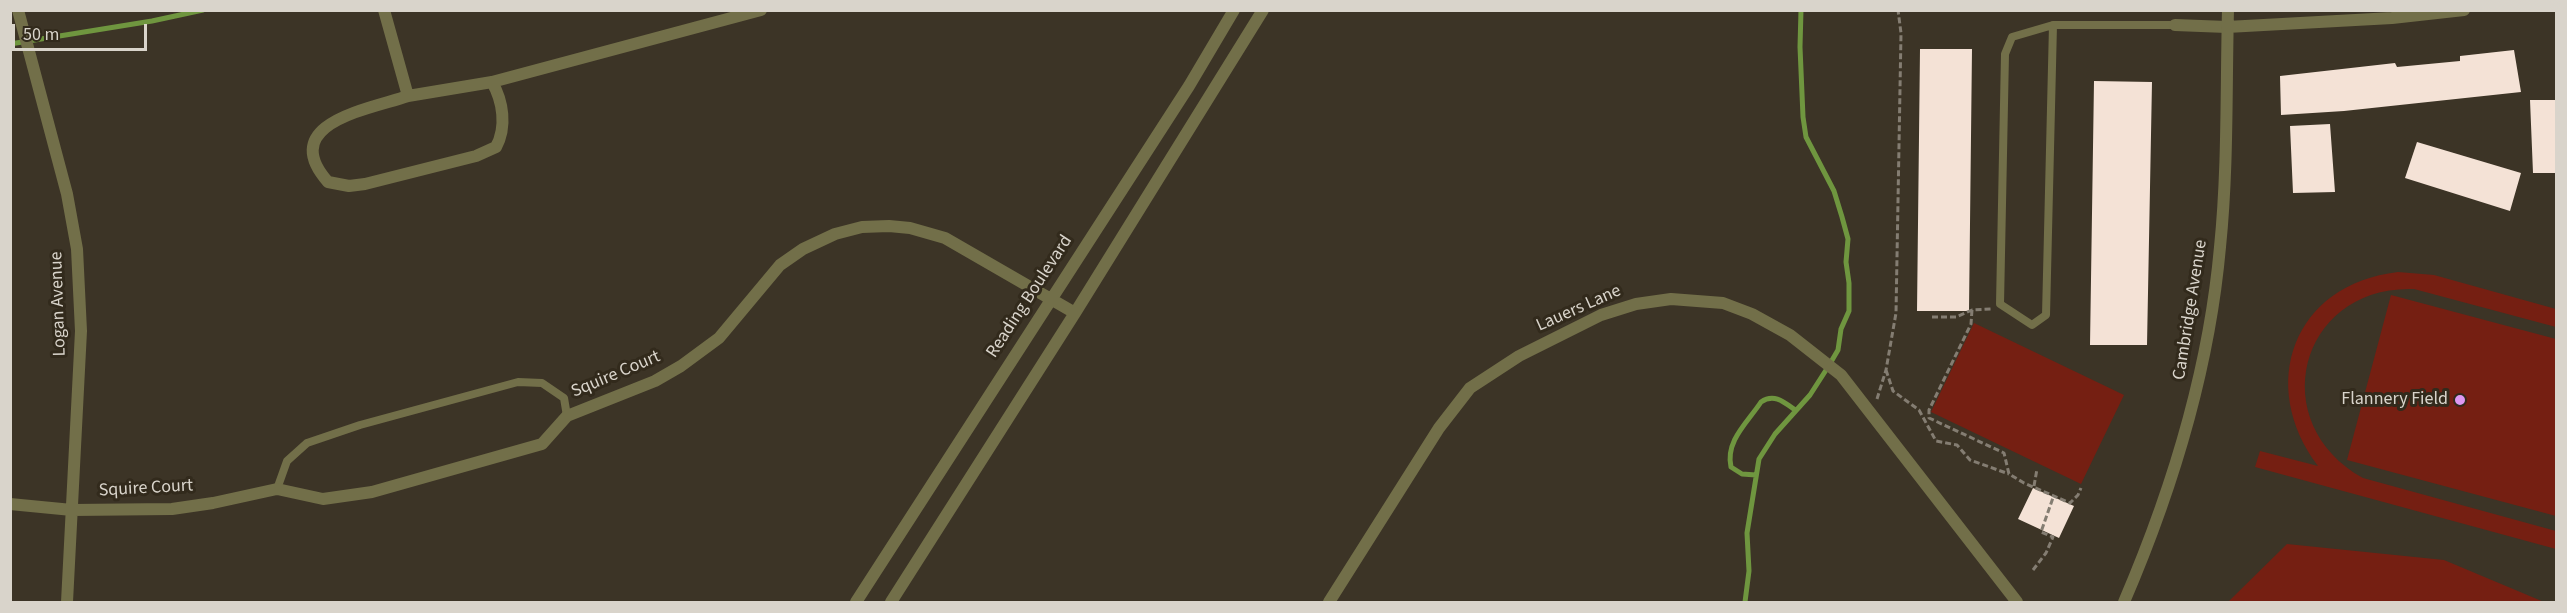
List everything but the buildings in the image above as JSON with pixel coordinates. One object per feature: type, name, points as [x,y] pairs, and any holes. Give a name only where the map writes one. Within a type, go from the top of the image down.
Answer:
[{"type":"street","name":"Logan Avenue","points":[[18,10],[67,194],[77,249],[81,331],[67,603]]},
{"type":"street","points":[[384,10],[408,96]]},
{"type":"street","points":[[492,82],[498,93],[503,127],[496,147],[476,156],[349,186],[328,182],[314,159],[314,139],[319,132],[330,123],[346,116],[408,96],[492,82],[761,10]]},
{"type":"street","name":"Reading Boulevard","points":[[856,603],[1050,298],[1189,86],[1234,10]]},
{"type":"street","points":[[891,603],[1076,313],[1263,10]]},
{"type":"street","name":"Cambridge Avenue","points":[[2124,603],[2153,535],[2176,469],[2194,404],[2212,314],[2220,247],[2225,158],[2228,10]]},
{"type":"street","points":[[2175,26],[2228,27],[2392,18],[2464,10]]},
{"type":"street","name":"Squire Court","points":[[10,504],[72,510],[172,509],[277,489],[323,499],[372,492],[542,444],[567,416],[635,390],[681,366],[719,338],[780,265],[814,243],[835,234],[862,227],[910,228],[945,238],[1076,313]]},
{"type":"street","name":"Lauers Lane","points":[[1329,603],[1439,428],[1470,388],[1519,356],[1618,309],[1652,301],[1704,300],[1724,303],[1752,314],[1790,335],[1841,375],[2017,603]]},
{"type":"lane","points":[[2053,26],[2046,315],[2032,325],[2000,304],[2005,54],[2012,37],[2053,26],[2175,26]]},
{"type":"lane","points":[[277,489],[287,461],[307,444],[360,425],[518,382],[542,383],[564,398],[567,416]]},
{"type":"path","points":[[1874,415],[1886,370],[1896,312],[1901,33],[1898,10]]},
{"type":"path","points":[[1932,317],[1956,317],[1972,310],[1988,311],[2000,304]]},
{"type":"path","points":[[1972,310],[1971,324],[1929,410],[1929,418],[2004,453],[2009,474]]},
{"type":"path","points":[[1886,370],[1893,391],[1919,410],[1936,441],[1957,445],[1970,460],[2009,474],[2070,503],[2078,495],[2080,488]]},
{"type":"path","points":[[2034,486],[2037,469]]},
{"type":"path","points":[[2033,570],[2046,553],[2053,537],[2041,532],[2054,495]]},
{"type":"shaded area","points":[[2398,272],[2434,275],[2556,309],[2556,327],[2414,289],[2375,294],[2344,309],[2321,332],[2308,361],[2305,393],[2313,424],[2332,454],[2363,478],[2556,531],[2556,549],[2255,467],[2260,451],[2318,466],[2300,435],[2290,403],[2289,372],[2296,343],[2310,317],[2333,296],[2362,280]]},
{"type":"shaded area","name":"Flannery Field","points":[[2391,295],[2556,339],[2556,516],[2347,460]]},
{"type":"shaded area","points":[[1974,323],[2124,395],[2081,484],[1931,412]]},
{"type":"shaded area","points":[[2287,544],[2444,560],[2544,602],[2228,602]]},
{"type":"waterway","points":[[10,44],[152,21],[203,10]]},
{"type":"waterway","points":[[1745,602],[1749,571],[1747,533],[1759,459],[1775,434],[1810,395],[1828,367],[1838,350],[1841,329],[1849,311],[1846,262],[1848,239],[1834,191],[1806,137],[1800,47],[1801,10]]},
{"type":"waterway","points":[[1756,475],[1742,474],[1731,467],[1730,458],[1734,440],[1761,402],[1766,399],[1775,398],[1795,410]]},
{"type":"place","name":"Flannery Field","points":[[2460,400]]}]
